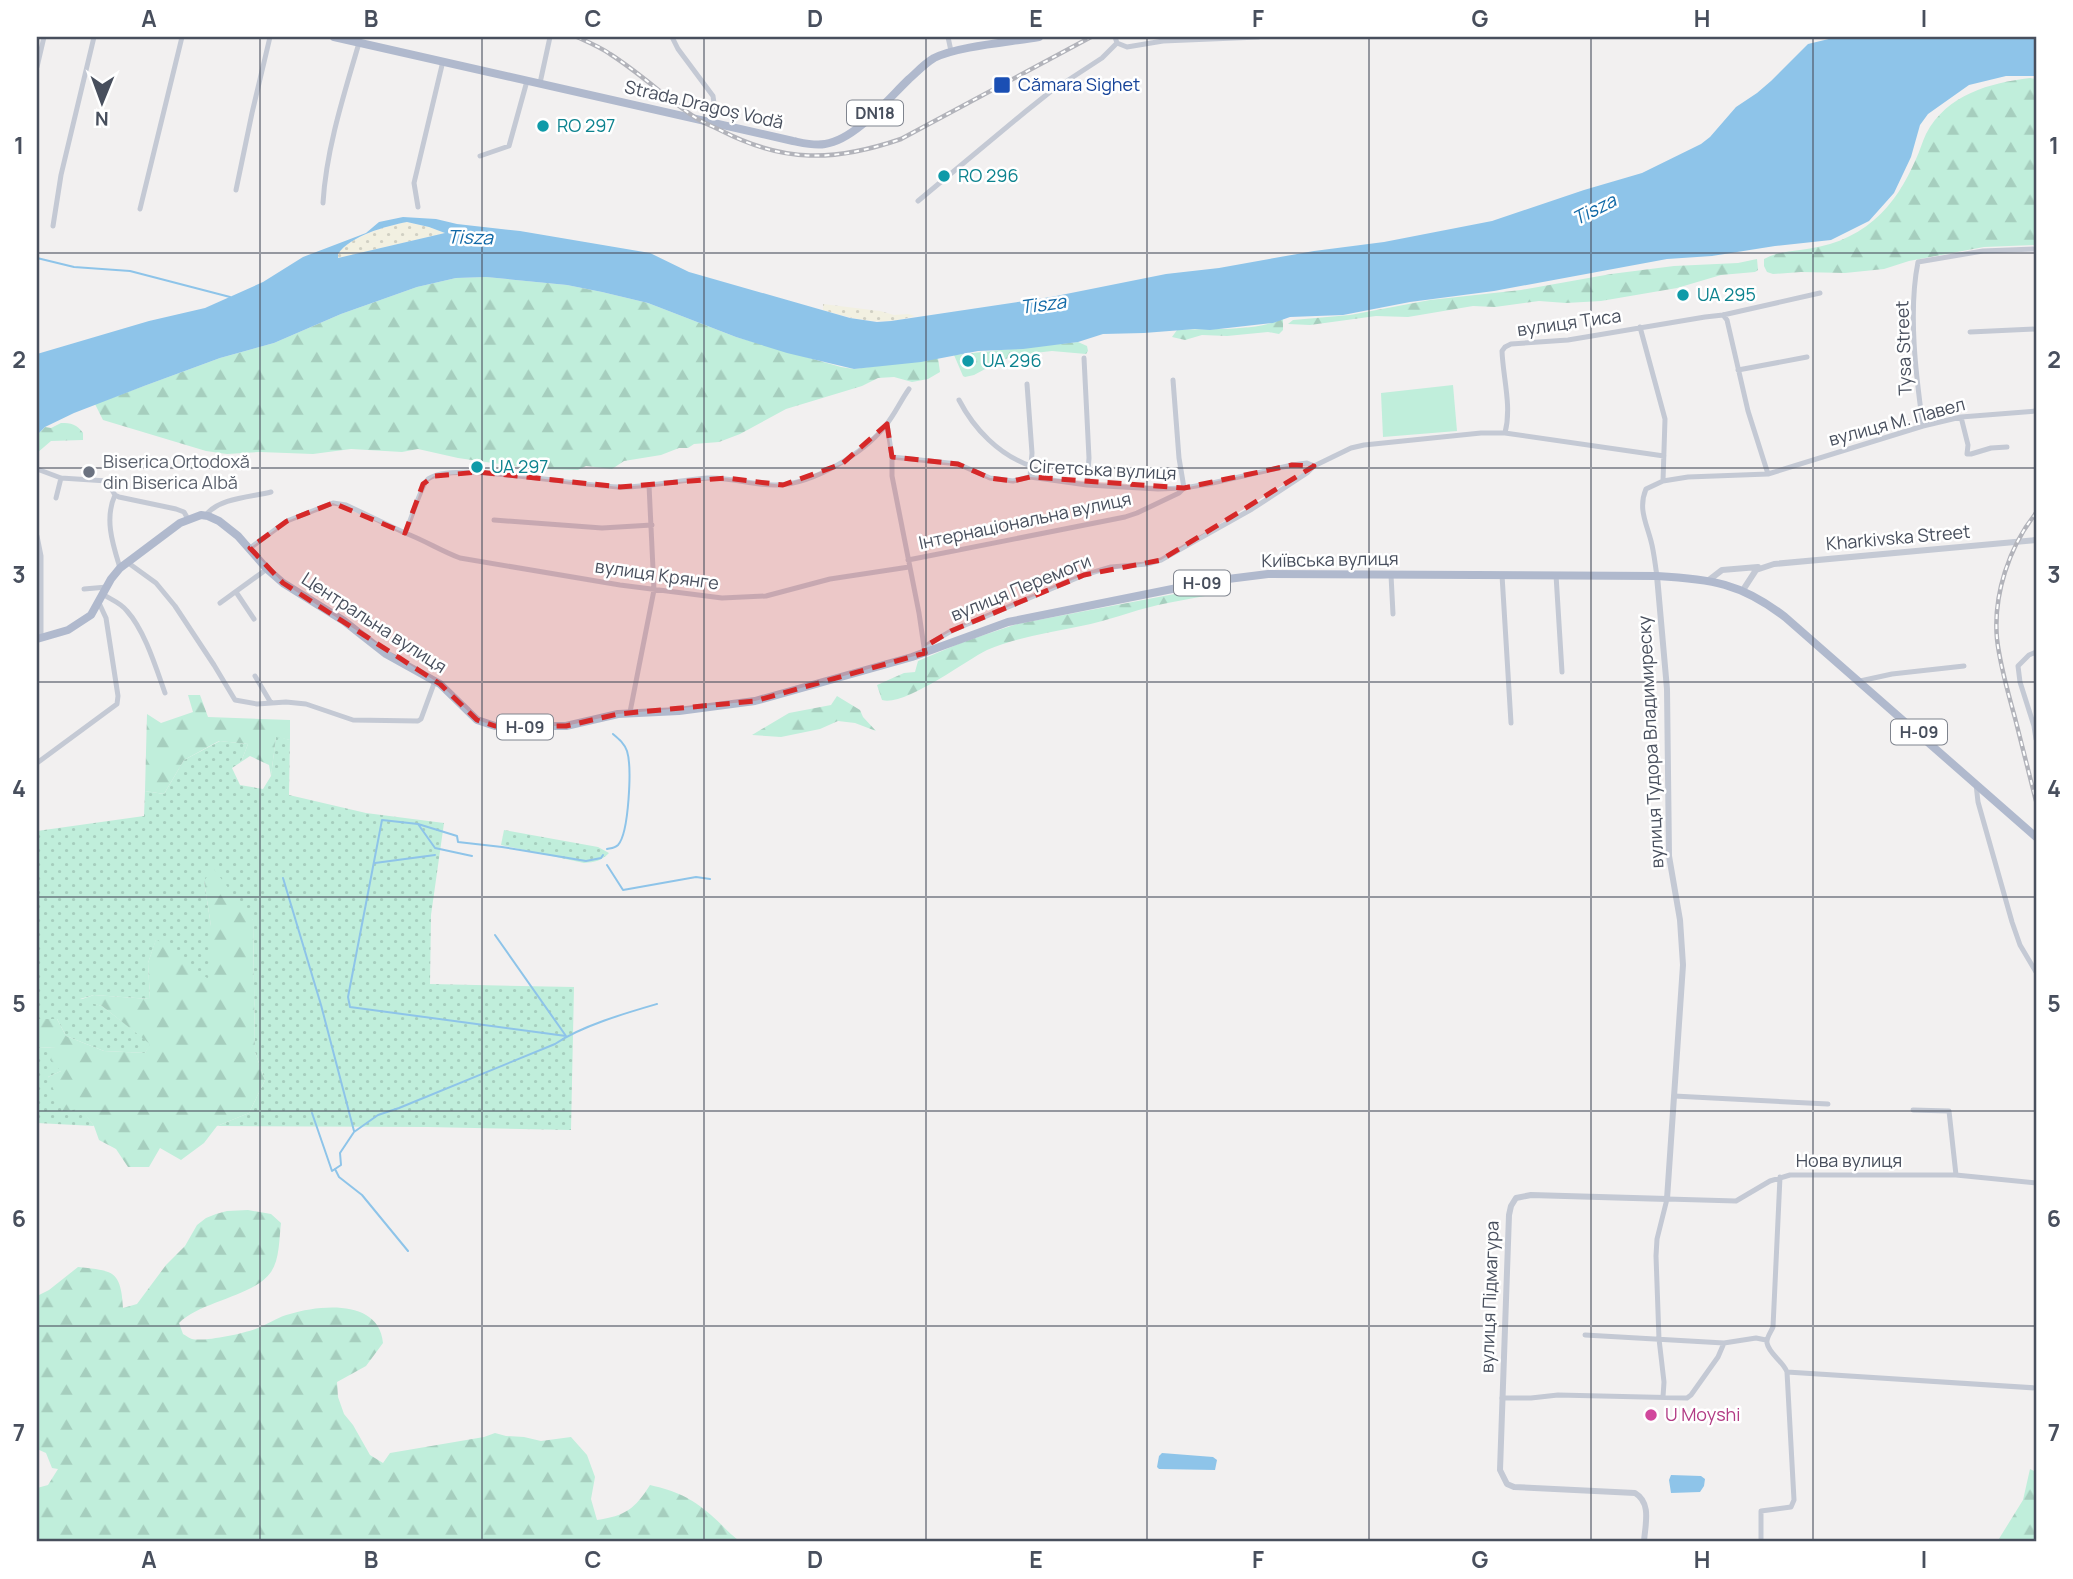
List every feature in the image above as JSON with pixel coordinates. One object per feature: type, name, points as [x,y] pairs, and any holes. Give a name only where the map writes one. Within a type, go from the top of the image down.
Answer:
[{"type":"main road","name":"Strada Dragoș Vodă","points":[[334,37],[806,144],[825,144],[849,134],[922,66],[937,57],[951,51],[1039,37]]},
{"type":"main road","name":"Центральна вулиця","points":[[206,516],[219,521],[284,583],[344,621],[386,653],[435,681],[450,692],[477,720],[495,726],[566,726],[630,712],[679,711],[755,701],[828,682],[925,650]]},
{"type":"main road","points":[[39,639],[68,630],[82,622],[91,615],[124,565],[188,519],[206,516]]},
{"type":"main road","name":"Київська вулиця","points":[[925,650],[1008,622],[1212,581],[1268,574],[1657,576],[1709,580],[1743,590]]},
{"type":"main road","name":"Н-09","points":[[1743,590],[1785,617],[2036,837]]},
{"type":"street","points":[[37,67],[44,37]]},
{"type":"street","points":[[53,226],[61,175],[94,37]]},
{"type":"street","points":[[140,209],[182,37]]},
{"type":"street","points":[[236,190],[270,37]]},
{"type":"street","points":[[540,83],[550,37]]},
{"type":"street","points":[[672,37],[713,96],[712,123]]},
{"type":"street","points":[[948,37],[951,51]]},
{"type":"street","points":[[978,47],[979,37]]},
{"type":"street","points":[[918,201],[1025,111],[1102,58],[1116,40],[1127,47],[1163,41],[1259,37]]},
{"type":"street","points":[[323,203],[329,158],[359,42]]},
{"type":"street","points":[[418,207],[415,179],[443,61]]},
{"type":"street","points":[[480,156],[509,146],[527,81]]},
{"type":"street","name":"Tysa Street","points":[[1923,426],[1915,358],[1914,311],[1919,262],[1983,251],[2036,249]]},
{"type":"street","name":"вулиця Тиса","points":[[1505,433],[1507,400],[1502,351],[1511,344],[1568,340],[1723,315],[1820,293]]},
{"type":"street","points":[[1723,315],[1727,320],[1748,411],[1768,474]]},
{"type":"street","points":[[1640,327],[1665,419],[1663,481],[1646,489],[1642,506],[1657,576]]},
{"type":"street","points":[[1970,332],[2036,328]]},
{"type":"street","points":[[1738,370],[1807,357]]},
{"type":"street","points":[[1084,358],[1089,458],[1087,485]]},
{"type":"street","points":[[1173,380],[1184,488]]},
{"type":"street","points":[[1027,384],[1031,477]]},
{"type":"street","points":[[405,533],[423,484],[434,476],[479,472],[620,487],[726,478],[783,485],[842,464],[887,424],[909,389]]},
{"type":"street","points":[[960,400],[967,414],[989,440],[1010,456],[1031,466]]},
{"type":"street","name":"вулиця М. Павел","points":[[1663,481],[1688,477],[1768,474],[1923,426],[1961,417],[2036,411]]},
{"type":"street","points":[[1961,417],[1968,445],[1967,454],[2007,447]]},
{"type":"street","name":"Інтернаціональна вулиця","points":[[887,424],[892,476],[925,650]]},
{"type":"street","points":[[1314,466],[1351,448],[1364,445],[1439,436],[1505,433],[1664,456]]},
{"type":"street","name":"Сігетська вулиця","points":[[892,457],[958,464],[990,478],[1013,481],[1031,477],[1087,485],[1158,489],[1184,488],[1292,465],[1307,463],[1314,466]]},
{"type":"street","name":"вулиця Перемоги","points":[[925,650],[951,631],[1084,575],[1111,566],[1147,564],[1161,560],[1252,509],[1314,466]]},
{"type":"street","points":[[37,469],[61,478],[107,481],[115,495],[133,502],[176,509],[184,512],[188,519]]},
{"type":"street","points":[[56,498],[61,478]]},
{"type":"street","points":[[630,712],[654,590],[649,485]]},
{"type":"street","name":"Інтернаціональна вулиця","points":[[909,563],[1125,517],[1179,493],[1184,488]]},
{"type":"street","points":[[206,516],[210,510],[222,504],[271,492]]},
{"type":"street","points":[[115,495],[112,502],[110,535],[124,565],[156,583],[175,606],[235,700],[257,704],[306,704],[353,720],[418,721],[435,681]]},
{"type":"street","name":"вулиця Крянге","points":[[250,548],[287,521],[332,503],[341,503],[460,558],[706,597],[739,599],[778,593],[909,563]]},
{"type":"street","points":[[494,520],[601,528],[652,525]]},
{"type":"street","points":[[37,536],[41,555],[39,639]]},
{"type":"street","name":"Kharkivska Street","points":[[1709,580],[1722,570],[2036,540]]},
{"type":"street","points":[[1743,590],[1752,575],[1763,566]]},
{"type":"street","points":[[219,603],[267,569]]},
{"type":"street","points":[[1391,575],[1393,614]]},
{"type":"street","points":[[1502,575],[1511,723]]},
{"type":"street","points":[[1556,575],[1562,672]]},
{"type":"street","name":"вулиця Тудора Владимиреску","points":[[1657,576],[1667,689],[1669,856],[1683,965],[1667,1199]]},
{"type":"street","points":[[83,589],[103,595],[129,612],[144,640],[165,693]]},
{"type":"street","points":[[236,592],[254,619]]},
{"type":"street","points":[[37,763],[117,704],[103,595]]},
{"type":"street","points":[[2036,652],[2018,666],[2020,682],[2035,726],[2036,739]]},
{"type":"street","points":[[1860,681],[1892,674],[1964,666]]},
{"type":"street","points":[[256,676],[271,702]]},
{"type":"street","points":[[1976,785],[1978,802],[2012,922],[2020,945],[2036,972]]},
{"type":"street","points":[[1674,1096],[1828,1104]]},
{"type":"street","points":[[1913,1110],[1949,1111],[1956,1175]]},
{"type":"street","name":"Нова вулиця","points":[[1667,1199],[1736,1200],[1780,1177],[1790,1175],[1956,1175],[2036,1183]]},
{"type":"street","points":[[1761,1542],[1761,1510],[1791,1507],[1794,1500],[1787,1372],[1766,1340],[1773,1327],[1780,1177]]},
{"type":"street","name":"вулиця Підмагура","points":[[1644,1542],[1645,1503],[1635,1493],[1514,1488],[1507,1484],[1500,1470],[1509,1215],[1516,1198],[1531,1195],[1667,1199]]},
{"type":"street","points":[[1663,1397],[1656,1256],[1667,1199]]},
{"type":"street","points":[[1585,1335],[1724,1343],[1756,1338],[1766,1340]]},
{"type":"street","name":"вулиця Підмагура","points":[[1503,1398],[1558,1395],[1687,1398],[1692,1395],[1718,1357],[1724,1343]]},
{"type":"street","points":[[1787,1372],[2036,1388]]},
{"type":"highlighted area","points":[[887,424],[892,457],[958,464],[990,478],[1013,481],[1030,477],[1184,488],[1292,465],[1314,466],[1161,560],[1084,575],[951,631],[924,647],[925,653],[755,701],[618,714],[566,726],[495,726],[477,720],[440,684],[283,583],[250,548],[287,521],[333,503],[405,533],[423,484],[434,476],[479,472],[620,487],[726,478],[783,485],[842,464]]},
{"type":"green space","points":[[2036,79],[2036,245],[1984,247],[1909,261],[1884,269],[1845,273],[1767,272],[1764,259],[1840,241],[1874,220],[1893,200],[1926,134],[1945,109],[1985,87]]},
{"type":"green space","points":[[1757,259],[1758,270],[1755,272],[1721,275],[1677,288],[1601,301],[1539,301],[1495,307],[1473,306],[1408,317],[1376,316],[1310,325],[1288,324],[1293,320],[1350,315],[1430,300],[1521,290],[1611,274]]},
{"type":"green space","points":[[486,277],[567,285],[648,303],[736,337],[841,367],[854,369],[938,358],[940,372],[928,379],[912,382],[894,377],[878,378],[862,386],[786,409],[740,434],[719,442],[694,444],[661,455],[624,461],[612,469],[586,466],[578,470],[535,469],[458,458],[418,449],[402,452],[351,449],[313,454],[227,454],[206,451],[103,420],[95,404],[220,358],[274,343],[341,314],[417,287],[456,278]]},
{"type":"green space","points":[[1283,318],[1283,330],[1279,334],[1268,332],[1227,336],[1202,335],[1185,340],[1172,337],[1177,330],[1260,326]]},
{"type":"green space","points":[[1078,342],[1087,346],[1086,354],[1052,351],[1017,355],[965,377],[954,355]]},
{"type":"green space","points":[[1453,385],[1457,431],[1383,437],[1381,393]]},
{"type":"green space","points":[[61,423],[78,428],[83,433],[83,440],[51,441],[37,453],[37,435],[45,427],[51,428]]},
{"type":"green space","points":[[1206,588],[1212,590],[1211,595],[1158,605],[998,646],[905,697],[882,700],[877,685],[904,673],[915,672],[918,661],[1017,624]]},
{"type":"green space","points":[[188,695],[200,695],[208,717],[290,720],[290,740],[276,737],[271,776],[269,765],[250,756],[241,762],[248,744],[219,741],[184,760],[164,794],[145,791],[147,714],[161,723],[193,712]]},
{"type":"green space","points":[[837,696],[860,710],[876,731],[855,723],[838,721],[820,729],[781,737],[752,735],[789,713],[831,705]]},
{"type":"green space","points":[[276,736],[290,740],[289,795],[366,813],[444,823],[431,915],[430,984],[574,987],[571,1130],[217,1126],[249,1113],[265,1080],[255,1052],[253,920],[204,881],[211,926],[211,982],[156,940],[148,963],[150,999],[94,995],[80,999],[102,1006],[151,1044],[145,1053],[104,1051],[66,1036],[57,1019],[37,1019],[37,831],[144,816],[145,791],[164,794],[184,760],[220,741],[248,744],[241,762],[232,768],[240,785],[263,789],[271,776]]},
{"type":"green space","points":[[504,830],[598,847],[609,853],[598,861],[584,863],[501,845]]},
{"type":"green space","points":[[213,868],[253,920],[255,1052],[265,1080],[249,1113],[217,1126],[204,1143],[181,1160],[160,1148],[149,1167],[128,1167],[116,1149],[99,1140],[94,1126],[81,1109],[63,1111],[48,1077],[61,1071],[50,1060],[56,1048],[37,1047],[37,1019],[57,1019],[66,1036],[104,1051],[145,1053],[150,1044],[102,1006],[79,1000],[94,995],[150,999],[148,963],[156,939],[211,981],[211,926],[204,881]]},
{"type":"green space","points":[[37,1047],[56,1048],[61,1071],[48,1077],[81,1108],[94,1126],[37,1123]]},
{"type":"green space","points":[[248,1210],[271,1214],[281,1223],[274,1267],[253,1287],[189,1315],[179,1323],[183,1334],[198,1340],[226,1336],[254,1329],[286,1315],[317,1309],[360,1312],[371,1319],[379,1329],[383,1343],[366,1366],[337,1382],[338,1397],[344,1414],[370,1455],[383,1463],[390,1453],[495,1433],[541,1441],[571,1437],[587,1455],[595,1477],[591,1499],[597,1520],[628,1510],[650,1485],[689,1499],[741,1542],[37,1542],[37,1488],[48,1485],[58,1469],[52,1468],[46,1453],[37,1449],[37,1296],[78,1267],[113,1274],[120,1286],[123,1308],[137,1304],[166,1265],[185,1246],[197,1225],[216,1214]]},
{"type":"green space","points":[[2030,1469],[2036,1472],[2036,1542],[1997,1542],[2023,1500]]},
{"type":"sand","points":[[407,222],[445,233],[338,258],[337,254],[343,248],[359,237]]},
{"type":"sand","points":[[823,304],[915,316],[891,321],[869,320],[823,310]]},
{"type":"water","name":"Tisza","points":[[1837,37],[2036,37],[2036,76],[2006,76],[1969,85],[1928,114],[1920,125],[1911,157],[1894,193],[1869,221],[1831,240],[1712,256],[1667,259],[1343,315],[1290,317],[1273,323],[1210,330],[1103,334],[1078,342],[978,351],[921,362],[854,369],[787,353],[736,337],[648,303],[602,292],[567,285],[486,277],[456,278],[417,287],[341,314],[274,343],[220,358],[144,386],[74,413],[45,427],[37,435],[37,354],[149,321],[205,308],[263,282],[303,257],[366,233],[379,222],[403,217],[436,219],[650,253],[689,272],[850,318],[891,321],[1051,297],[1166,274],[1384,242],[1492,221],[1642,173],[1701,144],[1736,107],[1771,81],[1808,44]],"holes":[[[407,222],[445,233],[338,258],[338,254],[351,242],[379,229]]]},
{"type":"water","points":[[1162,1453],[1213,1457],[1217,1460],[1215,1470],[1159,1469],[1159,1456]]},
{"type":"water","points":[[1671,1475],[1701,1476],[1705,1479],[1704,1486],[1700,1492],[1671,1493]]},
{"type":"waterway","points":[[37,258],[74,267],[130,271],[230,297]]},
{"type":"waterway","points":[[607,849],[617,846],[622,838],[628,800],[627,751],[613,734]]},
{"type":"waterway","points":[[418,824],[382,820],[348,997],[350,1007],[566,1036],[495,935]]},
{"type":"waterway","points":[[472,856],[435,848],[418,824],[457,836],[458,842],[586,861],[601,858],[603,855]]},
{"type":"waterway","points":[[375,863],[435,855]]},
{"type":"waterway","points":[[607,865],[623,890],[696,877],[710,879]]},
{"type":"waterway","points":[[283,878],[321,1005],[354,1131]]},
{"type":"waterway","points":[[312,1113],[332,1171],[341,1165],[340,1153],[354,1132],[378,1115],[555,1044],[591,1026],[657,1004]]},
{"type":"waterway","points":[[335,1169],[339,1177],[362,1195],[408,1251]]},
{"type":"railway","points":[[577,37],[621,61],[702,121],[766,149],[809,156],[853,152],[901,139],[1091,37]]},
{"type":"railway","points":[[2036,513],[2018,541],[2005,572],[1996,622],[2002,669],[2036,801]]},
{"type":"place","name":"Cămara Sighet","points":[[1002,85]]},
{"type":"place","name":"RO 297","points":[[543,126]]},
{"type":"place","name":"RO 296","points":[[944,176]]},
{"type":"place","name":"UA 295","points":[[1683,295]]},
{"type":"place","name":"UA 296","points":[[968,361]]},
{"type":"place","name":"UA 297","points":[[477,467]]},
{"type":"place","name":"Biserica Ortodoxă din Biserica Albă","points":[[89,472]]},
{"type":"place","name":"U Moyshi","points":[[1651,1415]]}]
